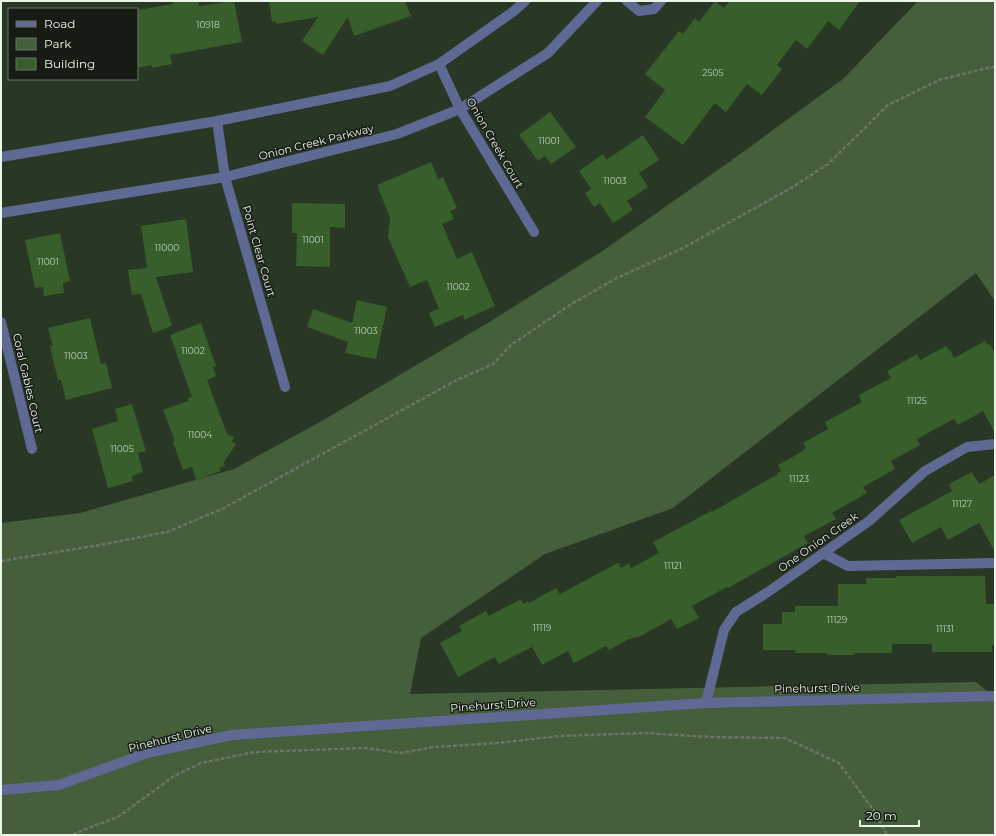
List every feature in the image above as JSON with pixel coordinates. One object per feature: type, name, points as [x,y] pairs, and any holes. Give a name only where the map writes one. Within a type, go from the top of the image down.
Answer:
[{"type":"street","points":[[1,157],[217,121],[390,86],[439,64],[514,11],[525,1]]},
{"type":"street","name":"Onion Creek Parkway","points":[[1,213],[226,177],[397,134],[460,109],[548,53],[597,1]]},
{"type":"street","points":[[626,1],[639,11],[654,9],[661,1]]},
{"type":"street","name":"Onion Creek Court","points":[[439,64],[460,109],[534,232]]},
{"type":"street","name":"Point Clear Court","points":[[217,121],[226,177],[285,387]]},
{"type":"street","name":"Coral Gables Court","points":[[1,322],[32,449]]},
{"type":"street","name":"One Onion Creek","points":[[706,703],[724,630],[736,612],[768,592],[869,521],[925,471],[967,448],[995,444]]},
{"type":"street","points":[[823,554],[848,566],[995,563]]},
{"type":"street","name":"Pinehurst Drive","points":[[1,790],[59,785],[147,754],[232,735],[706,703],[995,696]]},
{"type":"path","points":[[1,561],[100,545],[167,532],[222,509],[455,381],[493,364],[511,345],[573,303],[617,278],[683,248],[791,188],[828,164],[888,105],[939,80],[995,67]]},
{"type":"path","points":[[73,835],[118,817],[174,776],[201,763],[254,752],[365,748],[401,752],[433,747],[498,743],[559,736],[645,733],[711,737],[785,738],[839,763],[874,811],[887,835]]},
{"type":"green space","points":[[918,1],[995,1],[995,301],[976,273],[673,508],[545,554],[421,638],[410,694],[976,682],[995,698],[995,835],[1,835],[1,523],[80,513],[234,469],[320,422],[486,324],[601,252],[732,160],[843,79]]},
{"type":"building","points":[[173,1],[198,1],[199,6],[234,1],[242,42],[170,55],[172,64],[152,68],[151,65],[138,68],[138,10],[173,4]]},
{"type":"building","points":[[269,1],[405,1],[411,16],[354,36],[348,17],[323,55],[302,41],[318,17],[276,24],[275,21],[272,22]]},
{"type":"building","points":[[715,1],[724,8],[730,1],[860,1],[839,30],[828,21],[807,49],[796,40],[777,65],[782,69],[762,95],[747,84],[726,112],[715,103],[683,145],[645,117],[665,90],[645,74],[679,31],[683,34],[695,18],[699,22]]},
{"type":"building","points":[[550,112],[576,147],[551,164],[545,156],[538,161],[519,135]]},
{"type":"building","points":[[643,135],[659,160],[639,173],[648,187],[627,201],[633,210],[613,223],[600,203],[594,207],[585,193],[591,189],[579,171],[603,154],[606,160]]},
{"type":"building","points":[[431,162],[438,179],[443,177],[457,208],[450,211],[454,219],[442,224],[457,259],[472,252],[495,306],[464,320],[463,315],[435,327],[429,313],[439,309],[427,280],[410,287],[388,237],[390,218],[377,185]]},
{"type":"building","points":[[292,203],[345,204],[345,228],[330,227],[330,267],[296,266],[297,233],[292,233]]},
{"type":"building","points":[[186,219],[193,272],[156,277],[172,326],[153,333],[141,294],[132,295],[128,270],[147,268],[141,226]]},
{"type":"building","points":[[60,233],[70,281],[63,283],[64,293],[44,296],[43,287],[35,288],[25,240]]},
{"type":"building","points":[[357,300],[387,307],[376,359],[345,353],[348,342],[307,327],[313,309],[352,323]]},
{"type":"building","points":[[90,318],[101,364],[106,363],[112,388],[66,400],[61,380],[58,380],[50,346],[53,346],[48,328]]},
{"type":"building","points":[[201,323],[216,366],[213,367],[216,376],[207,380],[227,434],[234,437],[232,442],[236,444],[224,462],[225,466],[219,468],[221,471],[196,480],[192,467],[183,470],[173,442],[175,441],[163,410],[188,401],[188,398],[192,397],[170,335]]},
{"type":"building","points":[[985,341],[988,345],[990,344],[995,353],[995,433],[983,411],[958,425],[954,419],[917,439],[920,445],[891,461],[895,469],[863,487],[867,493],[832,513],[836,519],[804,536],[808,543],[728,588],[727,587],[692,606],[699,618],[677,629],[671,619],[641,636],[629,639],[609,650],[606,646],[574,663],[568,651],[542,665],[532,647],[499,664],[495,657],[458,677],[440,643],[462,631],[459,626],[486,611],[489,616],[521,599],[523,604],[528,601],[529,603],[556,588],[560,594],[618,563],[621,568],[629,563],[631,568],[659,553],[653,542],[711,511],[712,512],[778,474],[777,473],[781,471],[778,465],[803,451],[806,448],[803,443],[828,429],[825,422],[862,402],[859,395],[891,378],[887,371],[917,354],[920,360],[946,346],[954,358]]},
{"type":"building","points":[[132,404],[146,451],[138,453],[143,472],[132,476],[133,481],[108,488],[92,429],[118,421],[115,409]]},
{"type":"building","points":[[972,472],[979,484],[995,475],[995,552],[979,523],[948,540],[941,527],[912,543],[899,520],[952,491],[949,484]]},
{"type":"building","points":[[896,576],[985,576],[986,604],[995,604],[995,645],[992,645],[992,652],[932,652],[932,644],[892,644],[892,653],[854,653],[854,655],[795,653],[795,650],[763,650],[763,624],[782,624],[782,612],[795,612],[795,606],[838,606],[838,584],[866,584],[866,578],[896,578]]}]
